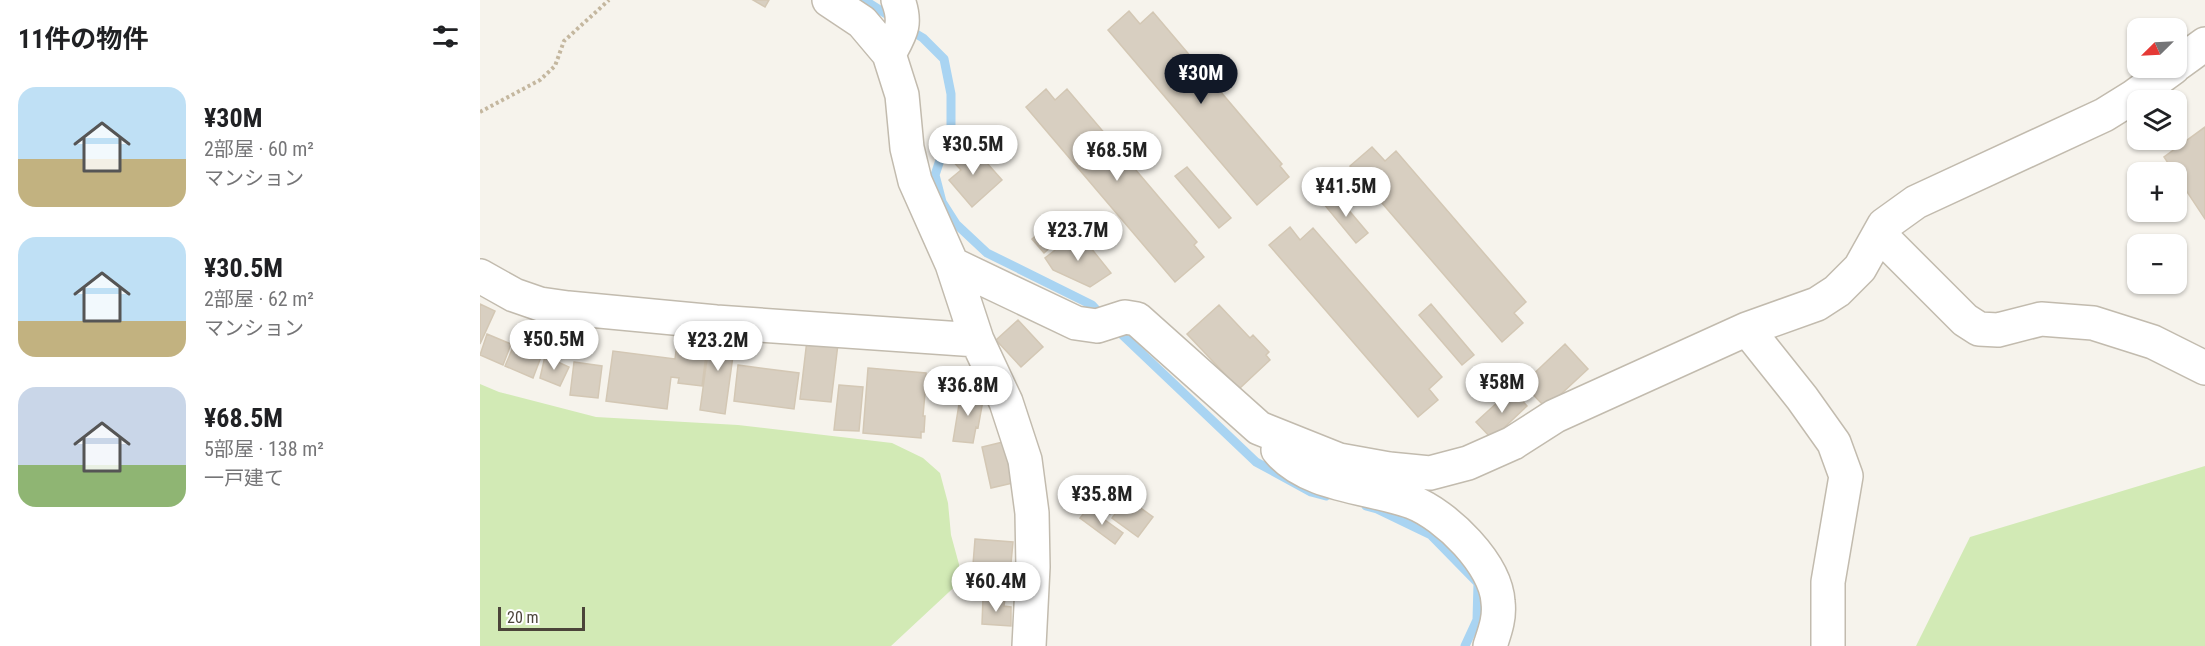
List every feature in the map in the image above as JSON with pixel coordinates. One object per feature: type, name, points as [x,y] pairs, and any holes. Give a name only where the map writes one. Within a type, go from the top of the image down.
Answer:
[{"type":"street","points":[[829,0],[862,22],[898,26],[907,148],[915,181],[952,264],[977,340],[1006,402],[1025,460],[1032,513],[1033,567],[1029,646]]},
{"type":"street","points":[[2187,57],[2205,44]]},
{"type":"street","points":[[1259,428],[1339,460],[1389,469],[1430,473],[1468,463],[1504,447],[1555,416],[1747,329],[1817,304],[1838,291],[1860,268],[1884,225],[1916,202],[2104,115],[2159,78]]},
{"type":"street","points":[[1879,234],[1965,320],[1979,329],[1998,330],[2041,318],[2093,323],[2153,342],[2205,368]]},
{"type":"street","points":[[952,264],[1076,323],[1137,319],[1259,428],[1282,456],[1315,476],[1413,502],[1445,521],[1476,554],[1491,577],[1498,600],[1498,624],[1490,646]]},
{"type":"street","points":[[480,276],[514,295],[540,304],[716,322],[977,340]]},
{"type":"street","points":[[1747,329],[1802,398],[1834,443],[1846,476],[1828,582],[1828,646]]},
{"type":"path","points":[[480,112],[540,80],[555,66],[564,40],[609,0]]},
{"type":"green space","points":[[480,384],[499,392],[596,417],[738,425],[892,443],[923,458],[940,473],[948,503],[951,535],[963,579],[891,646],[480,646]]},
{"type":"green space","points":[[2205,466],[2205,646],[1916,646],[1970,537]]},
{"type":"building","points":[[753,0],[769,0],[765,7]]},
{"type":"building","points":[[1129,11],[1140,24],[1153,12],[1282,164],[1280,166],[1289,177],[1257,205],[1108,30]]},
{"type":"building","points":[[1046,89],[1055,100],[1067,89],[1197,242],[1194,245],[1204,257],[1175,282],[1026,107]]},
{"type":"building","points":[[2205,127],[2205,219],[2187,192],[2187,162],[2167,162],[2164,157],[2174,150],[2187,150],[2187,140]]},
{"type":"building","points":[[962,144],[975,158],[979,154],[1002,180],[972,207],[949,180],[961,170],[948,156]]},
{"type":"building","points":[[1372,147],[1385,161],[1396,151],[1526,302],[1514,313],[1523,323],[1502,342],[1350,166]]},
{"type":"building","points":[[1187,167],[1231,218],[1219,228],[1175,176]]},
{"type":"building","points":[[1335,194],[1368,233],[1356,243],[1323,203]]},
{"type":"building","points":[[1057,217],[1070,230],[1044,253],[1032,239]]},
{"type":"building","points":[[1290,227],[1300,240],[1313,228],[1442,377],[1429,389],[1438,400],[1418,417],[1269,245]]},
{"type":"building","points":[[1078,232],[1111,273],[1090,287],[1053,270],[1045,258]]},
{"type":"building","points":[[480,304],[495,311],[480,344]]},
{"type":"building","points":[[1431,304],[1474,355],[1462,365],[1419,315]]},
{"type":"building","points":[[1219,305],[1250,338],[1253,335],[1269,352],[1266,355],[1270,360],[1239,389],[1187,334]]},
{"type":"building","points":[[1018,320],[1043,347],[1021,367],[996,340]]},
{"type":"building","points":[[711,330],[736,334],[725,414],[700,410]]},
{"type":"building","points":[[487,334],[511,344],[503,365],[480,355]]},
{"type":"building","points":[[678,335],[708,339],[702,386],[678,383],[679,378],[671,377],[667,409],[606,401],[613,351],[675,359]]},
{"type":"building","points":[[807,340],[838,344],[831,402],[800,399]]},
{"type":"building","points":[[1565,344],[1588,369],[1546,408],[1523,384]]},
{"type":"building","points":[[514,345],[541,357],[533,378],[505,366]]},
{"type":"building","points":[[545,356],[569,367],[560,386],[540,378]]},
{"type":"building","points":[[574,362],[602,366],[598,398],[570,395]]},
{"type":"building","points":[[738,365],[799,373],[794,409],[734,401]]},
{"type":"building","points":[[868,368],[926,373],[926,377],[934,378],[932,393],[925,393],[924,432],[921,432],[921,438],[863,433]]},
{"type":"building","points":[[839,385],[863,387],[859,431],[834,430]]},
{"type":"building","points":[[1512,389],[1527,406],[1492,439],[1476,422]]},
{"type":"building","points":[[961,392],[984,395],[973,443],[953,441]]},
{"type":"building","points":[[1003,442],[1013,483],[991,488],[982,447]]},
{"type":"building","points":[[1112,483],[1126,495],[1110,514],[1095,502]]},
{"type":"building","points":[[1127,498],[1153,517],[1138,537],[1112,518]]},
{"type":"building","points":[[1088,508],[1123,533],[1115,544],[1080,518]]},
{"type":"building","points":[[975,539],[1013,542],[1010,574],[1017,574],[1016,594],[971,590]]},
{"type":"building","points":[[983,598],[1005,599],[1004,606],[1011,607],[1011,626],[982,624]]},
{"type":"waterway","points":[[864,0],[894,19]]},
{"type":"waterway","points":[[908,29],[923,38],[944,59],[951,94],[951,127],[935,175],[942,202],[956,224],[987,253],[1092,305],[1104,318]]},
{"type":"waterway","points":[[1114,327],[1256,462],[1311,492],[1326,496]]},
{"type":"waterway","points":[[1366,506],[1431,535],[1478,583],[1477,620],[1465,646]]}]
